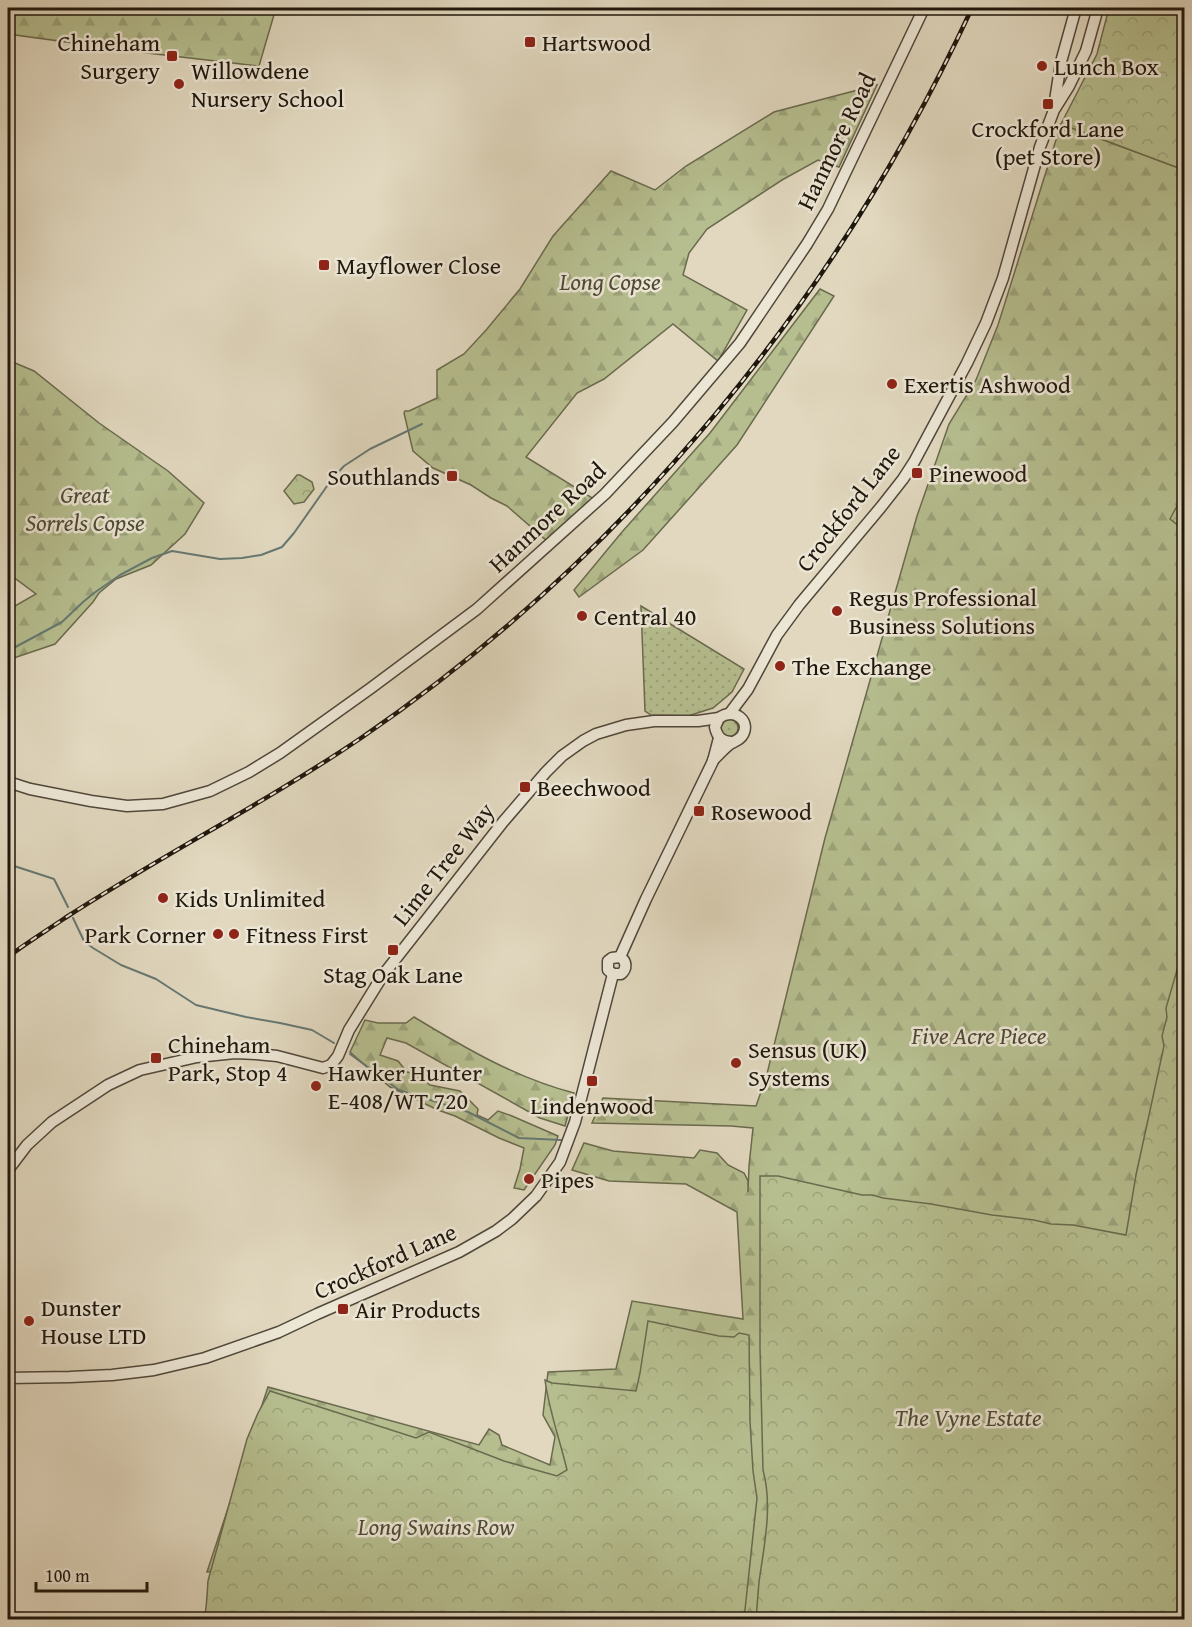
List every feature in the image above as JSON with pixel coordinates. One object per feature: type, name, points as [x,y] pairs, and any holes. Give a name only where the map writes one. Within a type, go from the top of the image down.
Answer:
[{"type":"street","name":"Hanmore Road","points":[[8,782],[30,789],[128,806],[163,804],[210,791],[249,772],[280,753],[477,609],[605,494],[673,422],[740,344],[807,244],[828,208],[924,8]]},
{"type":"street","name":"Crockford Lane","points":[[724,716],[748,689],[777,635],[799,605],[903,479],[967,363],[986,323],[1003,278],[1038,151],[1053,110],[1061,62],[1076,8]]},
{"type":"street","name":"Crockford Lane","points":[[1053,110],[1069,86],[1086,51],[1098,8]]},
{"type":"street","name":"Crockford Lane","points":[[742,719],[748,689]]},
{"type":"street","points":[[724,716],[738,716],[742,719],[744,727],[738,740],[726,742],[718,734],[717,722],[724,716]]},
{"type":"street","name":"Lime Tree Way","points":[[8,1170],[27,1145],[52,1122],[108,1085],[140,1070],[197,1057],[235,1053],[277,1056],[323,1068],[331,1065],[336,1060],[353,1023],[384,975],[503,822],[546,771],[570,750],[609,729],[654,721],[698,721],[724,716]]},
{"type":"street","name":"Lime Tree Way","points":[[698,721],[718,734]]},
{"type":"street","name":"Crockford Lane","points":[[8,1378],[70,1377],[154,1370],[205,1358],[279,1332],[459,1252],[512,1219],[536,1196],[557,1167],[568,1143],[613,974],[608,970],[607,963],[612,958],[620,957],[713,761],[718,734]]},
{"type":"street","name":"Crockford Lane","points":[[713,761],[732,742]]},
{"type":"green space","points":[[8,8],[98,11],[105,8],[276,8],[259,66],[8,34]]},
{"type":"green space","points":[[1109,8],[1184,8],[1184,170],[1061,124],[1097,54]]},
{"type":"green space","name":"Long Copse","points":[[877,85],[839,167],[818,160],[782,180],[707,229],[689,253],[683,275],[747,310],[718,361],[673,324],[604,379],[577,393],[526,457],[594,499],[547,541],[507,506],[471,485],[433,468],[413,451],[405,411],[437,398],[437,370],[464,354],[487,329],[520,289],[553,236],[611,171],[655,190],[686,166],[774,112]]},
{"type":"green space","name":"Five Acre Piece","points":[[1061,124],[1184,170],[1184,1602],[1112,1620],[618,1618],[221,1571],[207,1572],[268,1387],[479,1445],[489,1429],[499,1435],[502,1445],[550,1465],[555,1437],[543,1415],[548,1372],[616,1369],[632,1301],[743,1319],[737,1212],[686,1184],[609,1181],[572,1170],[584,1143],[613,1151],[694,1158],[700,1150],[717,1153],[728,1165],[744,1173],[748,1181],[748,1192],[753,1128],[592,1123],[603,1098],[756,1106],[766,1078],[825,838],[917,516],[949,424],[976,380],[998,325]]},
{"type":"green space","points":[[820,289],[834,296],[737,445],[643,550],[579,597],[574,590],[710,433]]},
{"type":"green space","name":"Great Sorrels Copse","points":[[8,360],[34,371],[99,423],[168,471],[204,503],[185,534],[151,565],[116,579],[99,593],[55,644],[8,660],[8,610],[36,594],[8,573]]},
{"type":"green space","points":[[297,475],[312,482],[314,489],[304,502],[294,504],[284,491]]},
{"type":"green space","points":[[1184,493],[1184,530],[1170,519]]},
{"type":"green space","points":[[641,606],[744,669],[732,692],[713,708],[688,716],[651,715],[645,711]]},
{"type":"green space","points":[[729,719],[735,722],[738,728],[735,734],[729,737],[723,734],[720,728],[723,722]]},
{"type":"green space","name":"The Vyne Estate","points":[[1184,946],[1184,1619],[756,1619],[767,1512],[763,1470],[760,1348],[760,1176],[778,1176],[862,1195],[1051,1224],[1073,1225],[1126,1235],[1136,1175],[1164,1046],[1162,1036],[1167,1017],[1166,1008]]},
{"type":"green space","points":[[414,1017],[511,1071],[574,1093],[565,1126],[540,1118],[406,1043],[387,1038],[380,1055],[398,1061],[407,1072],[417,1074],[430,1085],[460,1091],[478,1109],[477,1115],[488,1120],[498,1111],[558,1136],[555,1145],[524,1190],[514,1188],[524,1148],[390,1087],[350,1052],[365,1020],[378,1023],[406,1023]]},
{"type":"green space","name":"Long Swains Row","points":[[648,1321],[719,1336],[734,1337],[739,1333],[749,1335],[750,1421],[757,1498],[744,1619],[204,1619],[208,1581],[247,1439],[270,1391],[416,1438],[429,1432],[504,1461],[557,1476],[567,1470],[545,1380],[552,1383],[636,1391]]},
{"type":"waterway","points":[[8,651],[62,622],[94,593],[120,575],[152,558],[172,551],[220,559],[242,558],[261,555],[282,547],[344,466],[370,449],[422,424]]},
{"type":"waterway","points":[[8,864],[54,879],[68,907]]},
{"type":"waterway","points":[[73,918],[84,941],[93,948],[121,965],[156,979],[196,1005],[312,1030],[334,1043]]},
{"type":"waterway","points":[[350,1054],[399,1090],[468,1112],[519,1138],[561,1140]]},
{"type":"railway","points":[[8,957],[102,895],[288,785],[361,738],[458,666],[550,588],[636,504],[716,414],[789,319],[857,219],[918,115],[972,8]]},
{"type":"place","name":"Hartswood","points":[[530,42]]},
{"type":"place","name":"Chineham Surgery","points":[[172,56]]},
{"type":"place","name":"Lunch Box","points":[[1042,66]]},
{"type":"place","name":"Willowdene Nursery School","points":[[179,84]]},
{"type":"place","name":"Crockford Lane (pet Store)","points":[[1048,104]]},
{"type":"place","name":"Mayflower Close","points":[[324,265]]},
{"type":"place","name":"Exertis Ashwood","points":[[892,384]]},
{"type":"place","name":"Pinewood","points":[[917,473]]},
{"type":"place","name":"Southlands","points":[[452,476]]},
{"type":"place","name":"Regus Professional Business Solutions","points":[[837,611]]},
{"type":"place","name":"Central 40","points":[[582,616]]},
{"type":"place","name":"The Exchange","points":[[780,666]]},
{"type":"place","name":"Beechwood","points":[[525,787]]},
{"type":"place","name":"Rosewood","points":[[699,811]]},
{"type":"place","name":"Kids Unlimited","points":[[163,898]]},
{"type":"place","name":"Park Corner","points":[[218,934]]},
{"type":"place","name":"Fitness First","points":[[234,934]]},
{"type":"place","name":"Stag Oak Lane","points":[[393,950]]},
{"type":"place","name":"Chineham Park, Stop 4","points":[[156,1058]]},
{"type":"place","name":"Sensus (UK) Systems","points":[[736,1063]]},
{"type":"place","name":"Lindenwood","points":[[592,1081]]},
{"type":"place","name":"Hawker Hunter E-408/WT 720","points":[[316,1086]]},
{"type":"place","name":"Pipes","points":[[529,1179]]},
{"type":"place","name":"Air Products","points":[[343,1309]]},
{"type":"place","name":"Dunster House LTD","points":[[29,1321]]}]
